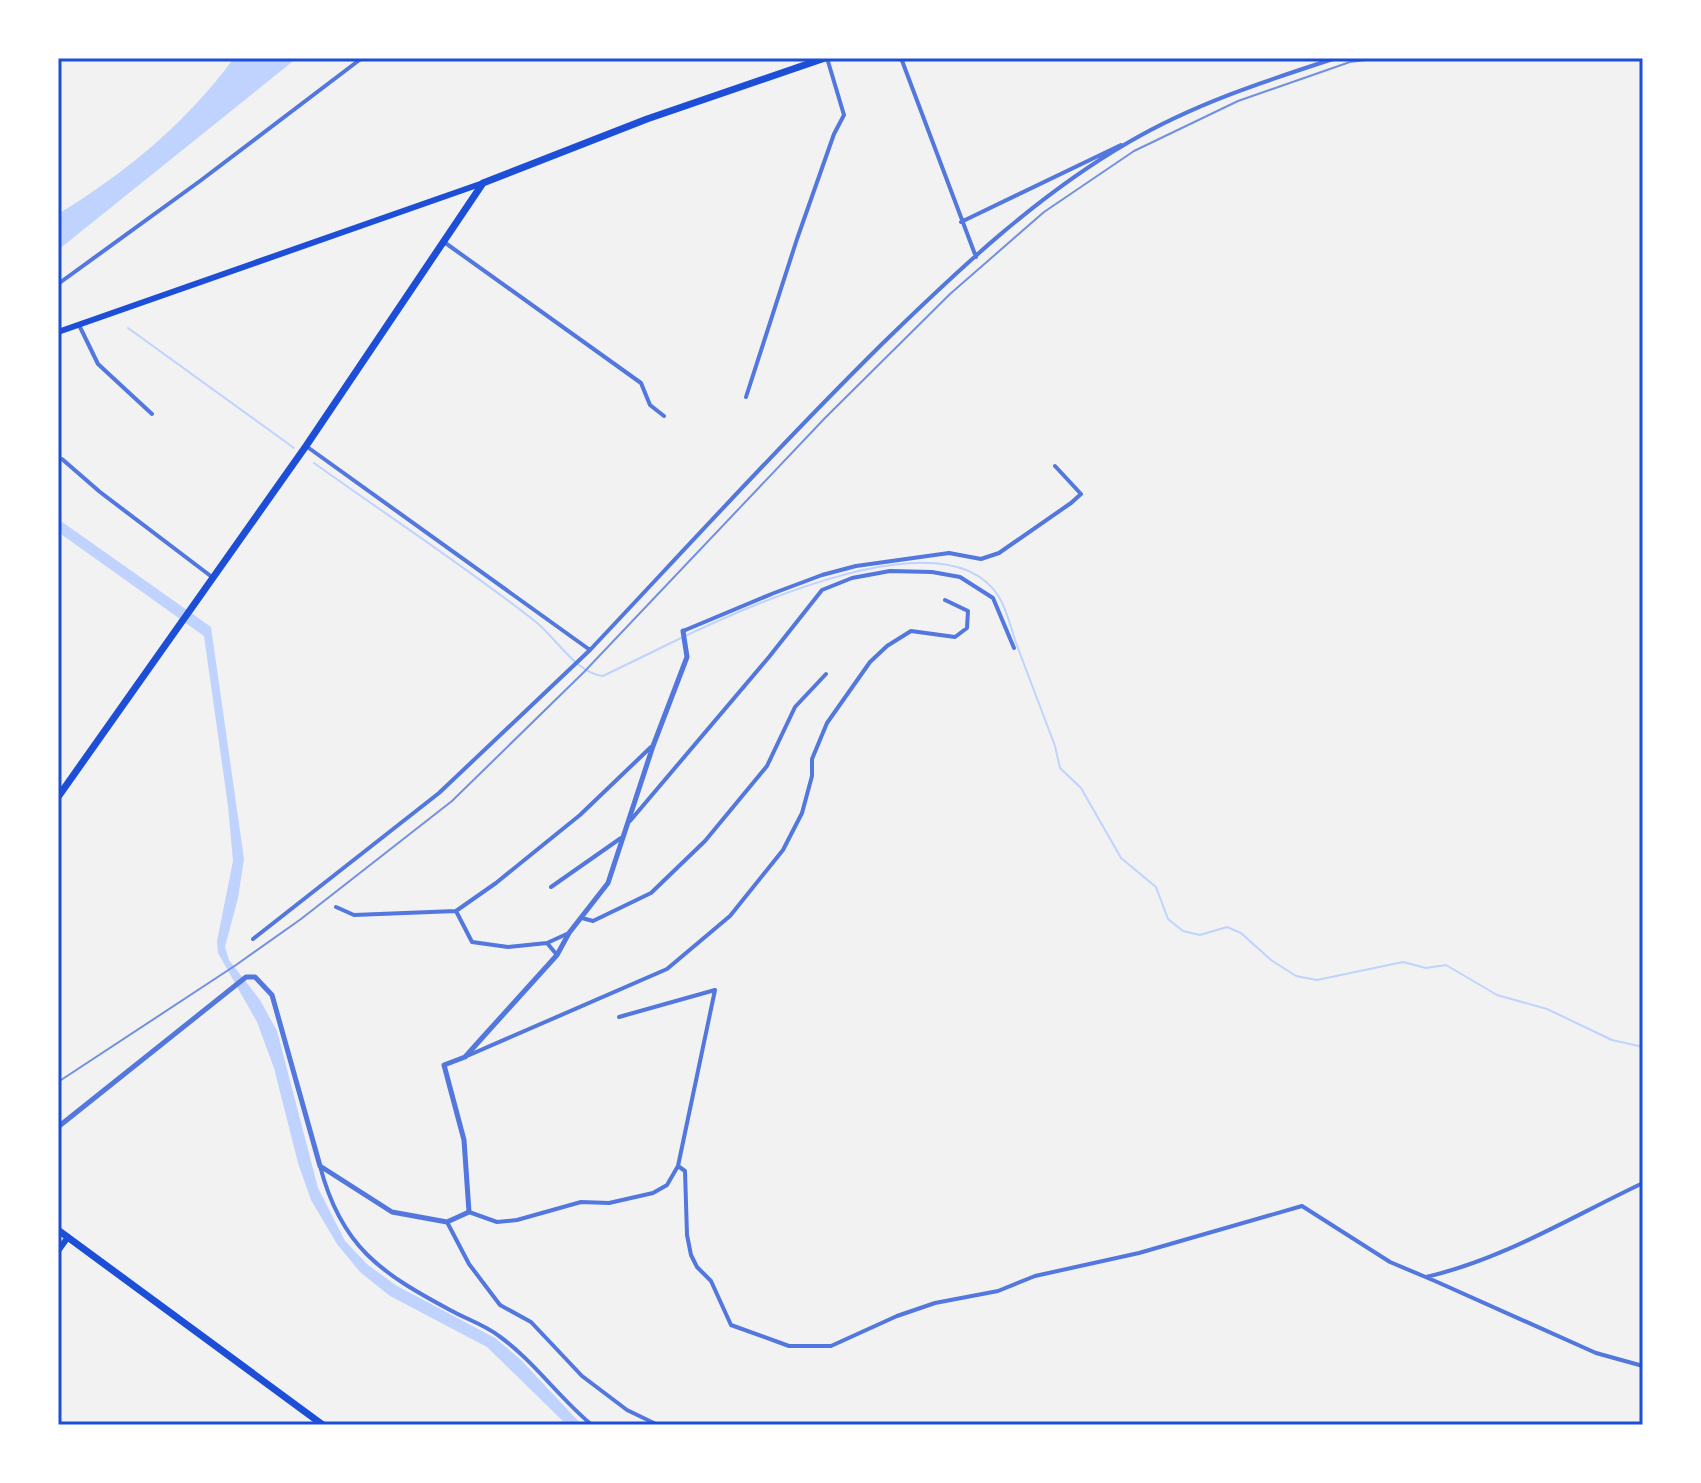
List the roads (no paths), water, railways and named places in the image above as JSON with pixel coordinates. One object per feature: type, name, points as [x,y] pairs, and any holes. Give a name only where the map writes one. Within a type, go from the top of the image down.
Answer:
[{"type":"main road","points":[[58,332],[483,183],[647,119],[826,58]]},
{"type":"main road","points":[[58,797],[306,446],[483,183]]},
{"type":"main road","points":[[58,1230],[323,1425]]},
{"type":"main road","points":[[58,1251],[68,1237]]},
{"type":"street","points":[[58,284],[362,58]]},
{"type":"street","points":[[746,397],[828,149],[844,115],[826,58]]},
{"type":"street","points":[[901,58],[976,257]]},
{"type":"street","points":[[961,222],[1238,90],[1336,58]]},
{"type":"street","points":[[253,939],[439,793],[575,665],[819,407],[929,298],[1041,200],[1130,141]]},
{"type":"street","points":[[444,242],[641,383],[650,405],[664,416]]},
{"type":"street","points":[[79,325],[98,364],[152,414]]},
{"type":"street","points":[[306,446],[590,650]]},
{"type":"street","points":[[62,459],[100,492],[212,577]]},
{"type":"street","points":[[465,1057],[557,955],[569,933],[608,883],[653,746],[687,657],[683,631],[774,593],[845,569],[949,553],[981,559],[999,553],[1081,494],[1055,466]]},
{"type":"street","points":[[628,822],[822,590],[852,578],[890,571],[932,572],[960,577],[993,598],[1014,648]]},
{"type":"street","points":[[469,1212],[464,1140],[444,1065],[667,969],[730,916],[783,850],[802,813],[812,776],[812,759],[827,723],[870,662],[887,646],[911,631],[955,637],[967,628],[968,611],[945,600]]},
{"type":"street","points":[[582,918],[593,921],[651,893],[705,841],[767,766],[795,707],[826,674]]},
{"type":"street","points":[[336,907],[354,915],[456,911],[580,815],[653,746]]},
{"type":"street","points":[[551,887],[623,837]]},
{"type":"street","points":[[456,911],[472,942],[508,947],[547,943],[569,933]]},
{"type":"street","points":[[547,943],[557,955]]},
{"type":"street","points":[[58,1127],[246,977],[255,977],[272,995],[326,1191],[349,1236],[370,1259],[400,1282],[498,1335],[592,1425]]},
{"type":"street","points":[[320,1166],[392,1212],[447,1222],[469,1212],[497,1222],[517,1220],[581,1202],[609,1203],[653,1193],[667,1185],[678,1166],[715,990],[619,1017]]},
{"type":"street","points":[[678,1166],[685,1171],[687,1235],[691,1255],[697,1267],[711,1281],[731,1325],[789,1346],[831,1346],[897,1316],[935,1303],[998,1291],[1035,1276],[1139,1253],[1302,1206],[1390,1262],[1596,1353],[1643,1366]]},
{"type":"street","points":[[1425,1278],[1480,1262],[1534,1239],[1643,1183]]},
{"type":"street","points":[[447,1222],[469,1264],[500,1305],[531,1322],[582,1376],[627,1410],[658,1425]]},
{"type":"water","points":[[234,58],[297,58],[58,250],[58,214],[154,145],[196,104]]},
{"type":"water","points":[[58,519],[211,627],[244,859],[225,947],[229,960],[260,1000],[277,1031],[318,1188],[345,1241],[368,1265],[397,1286],[495,1338],[520,1359],[582,1425],[567,1425],[487,1347],[390,1296],[360,1272],[337,1244],[311,1200],[298,1163],[274,1068],[257,1022],[218,953],[217,941],[233,861],[204,636],[58,532]]},
{"type":"waterway","points":[[128,328],[294,448]]},
{"type":"waterway","points":[[314,463],[509,601],[544,629],[584,669],[603,676],[681,638]]},
{"type":"waterway","points":[[687,635],[756,605],[848,574],[895,565],[938,564],[974,574],[999,597],[1004,608],[1055,746],[1060,768],[1081,788],[1121,858],[1156,887],[1168,919],[1183,931],[1200,935],[1227,927],[1241,933],[1271,960],[1296,976],[1317,980],[1403,962],[1426,968],[1446,965],[1497,995],[1547,1009],[1612,1040],[1643,1047]]},
{"type":"railway","points":[[58,1082],[301,919],[452,801],[584,672],[825,418],[950,294],[1044,212],[1134,151],[1238,101],[1350,62],[1381,58]]}]
